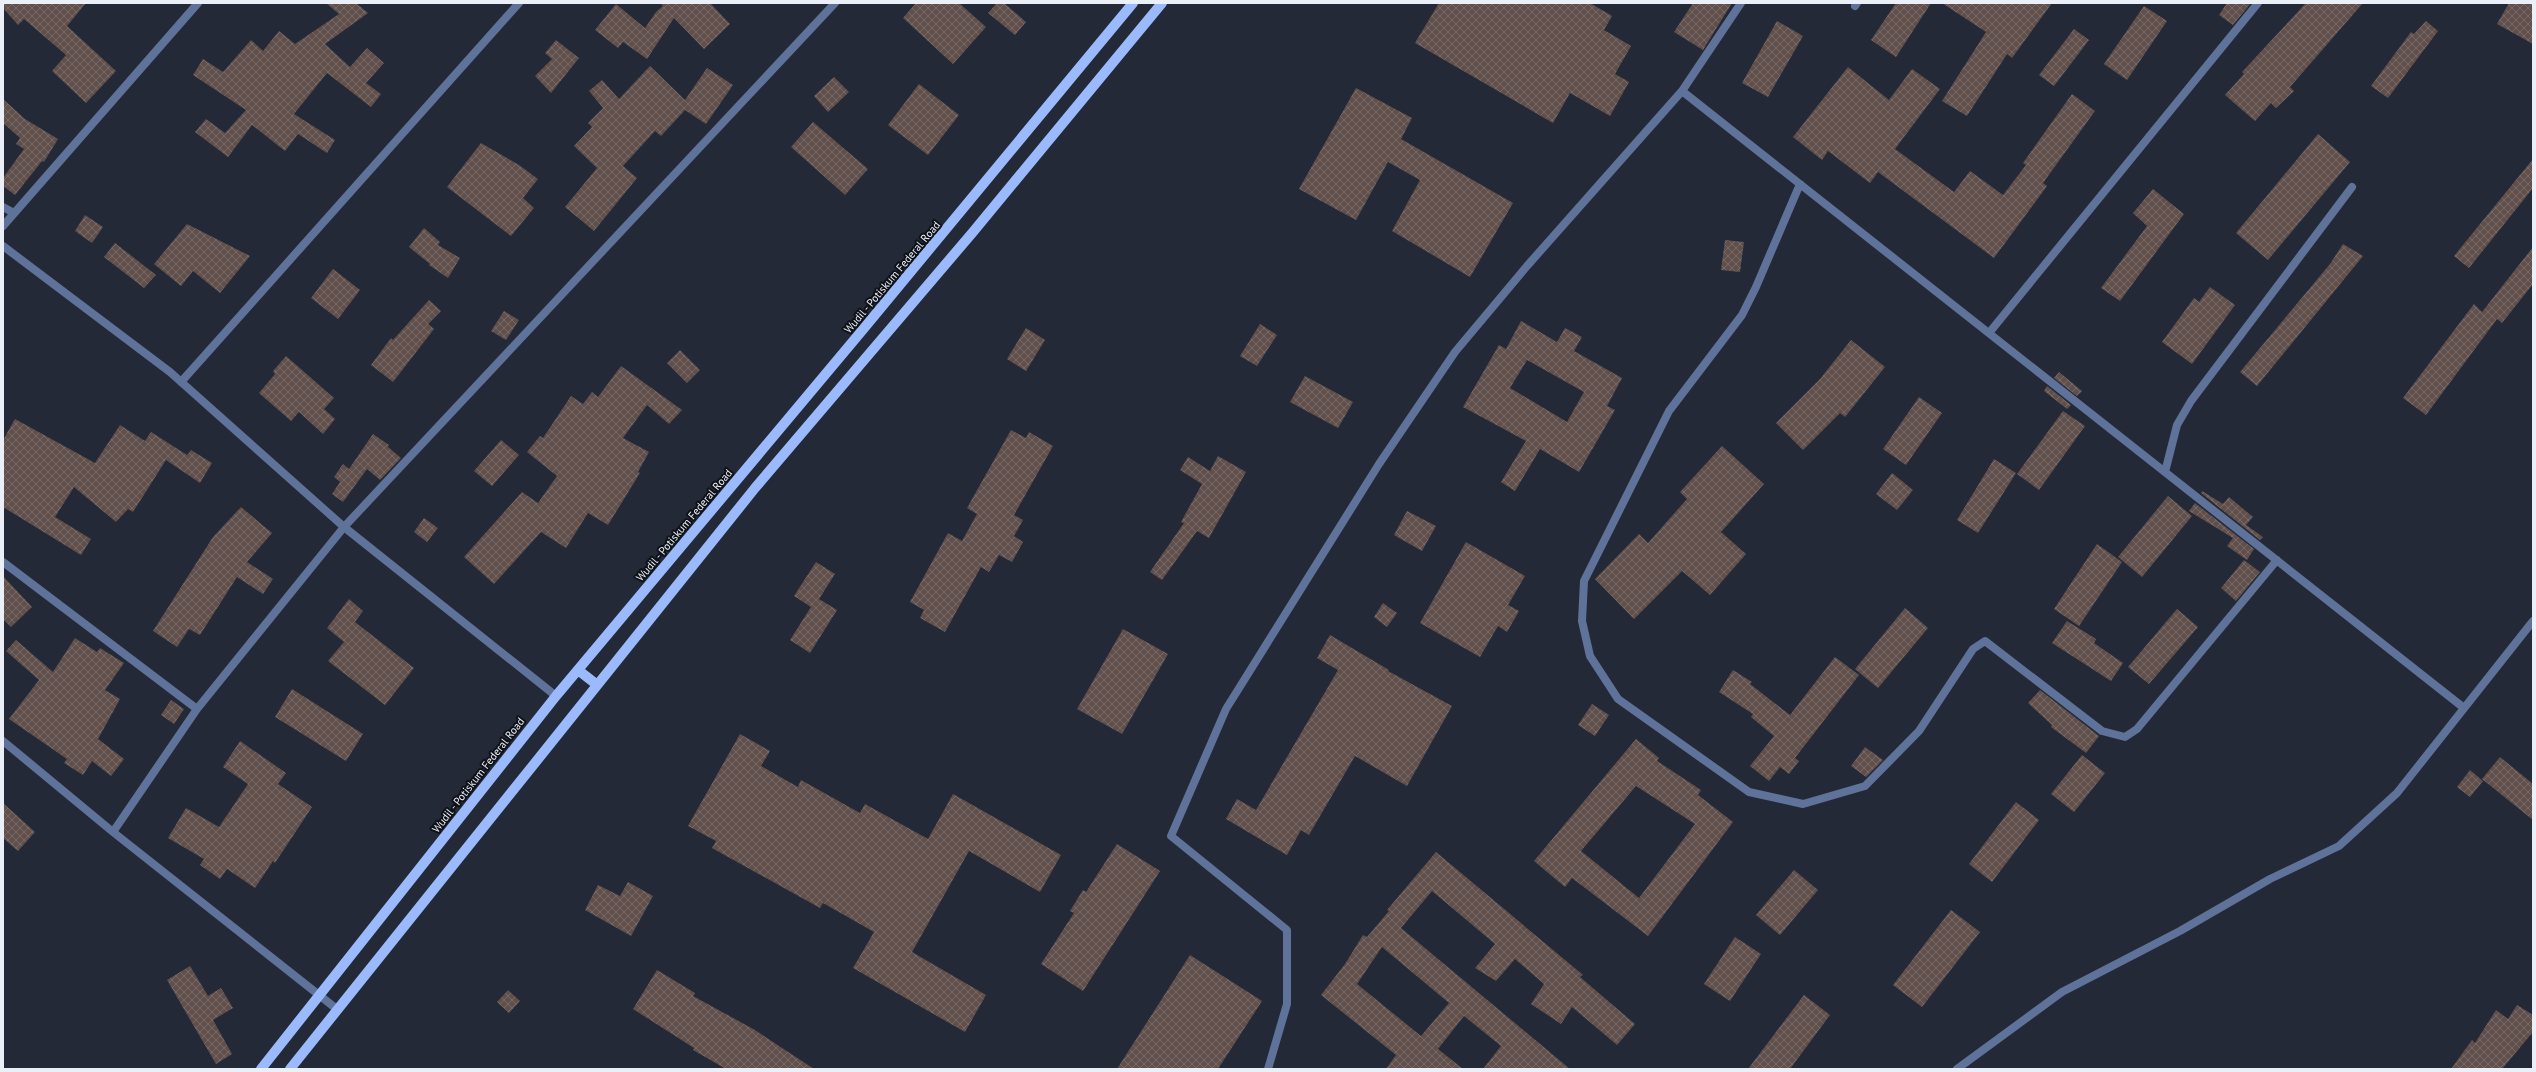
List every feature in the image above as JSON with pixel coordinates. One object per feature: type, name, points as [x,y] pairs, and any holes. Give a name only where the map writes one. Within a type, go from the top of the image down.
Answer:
[{"type":"main road","name":"Wudil - Potiskum Federal Road","points":[[261,1069],[556,696],[870,321],[1133,3]]},
{"type":"main road","points":[[290,1069],[596,684],[755,488],[973,232],[1162,3]]},
{"type":"main road","points":[[578,670],[596,684]]},
{"type":"street","points":[[3,226],[198,3]]},
{"type":"street","points":[[181,382],[520,3]]},
{"type":"street","points":[[113,832],[197,709],[344,526],[835,3]]},
{"type":"street","points":[[1268,1069],[1287,1004],[1287,930],[1171,836],[1226,709],[1379,464],[1455,352],[1527,266],[1682,91],[1741,3]]},
{"type":"street","points":[[1989,333],[2258,3]]},
{"type":"street","points":[[1682,91],[2464,708]]},
{"type":"street","points":[[1800,184],[1756,288],[1742,315],[1669,411],[1584,581],[1582,621],[1590,656],[1618,699],[1749,792],[1803,804],[1865,786],[1919,731],[1973,649],[1985,641],[2102,731],[2125,737],[2137,729],[2277,560]]},
{"type":"street","points":[[2165,472],[2177,425],[2190,401],[2352,187]]},
{"type":"street","points":[[3,207],[14,213]]},
{"type":"street","points":[[3,246],[181,382],[344,526],[556,696]]},
{"type":"street","points":[[3,562],[197,709]]},
{"type":"street","points":[[1957,1069],[2062,992],[2180,931],[2270,879],[2339,846],[2397,793],[2533,621]]},
{"type":"street","points":[[3,741],[113,832],[338,1010]]},
{"type":"building","points":[[3,3],[86,3],[67,26],[116,71],[86,103],[52,71],[66,55],[24,19],[18,25],[3,8]]},
{"type":"building","points":[[326,3],[356,3],[368,13],[325,44],[350,67],[367,48],[384,63],[366,83],[381,94],[371,107],[327,73],[294,114],[335,140],[327,153],[298,134],[285,151],[252,125],[228,157],[195,132],[206,119],[225,133],[246,110],[193,75],[203,59],[223,72],[251,40],[263,51],[279,31],[295,44],[339,14]]},
{"type":"building","points":[[660,3],[710,3],[730,24],[704,49],[674,18],[647,59],[623,42],[618,48],[595,30],[616,4],[645,28],[656,12],[663,6]]},
{"type":"building","points":[[916,3],[959,3],[986,27],[953,64],[903,18]]},
{"type":"building","points":[[997,3],[1004,3],[1026,22],[1015,35],[988,13]]},
{"type":"building","points":[[1439,3],[1590,3],[1612,16],[1604,30],[1631,46],[1615,74],[1629,82],[1610,116],[1570,93],[1553,123],[1415,43]]},
{"type":"building","points":[[1693,3],[1732,3],[1703,50],[1674,32]]},
{"type":"building","points":[[1896,3],[1931,3],[1896,57],[1871,40]]},
{"type":"building","points":[[1942,3],[2052,3],[2012,58],[2007,54],[1967,116],[1942,101],[1986,32]]},
{"type":"building","points":[[2227,3],[2251,3],[2233,25],[2219,15]]},
{"type":"building","points":[[2306,3],[2363,3],[2290,87],[2294,91],[2276,108],[2271,103],[2255,121],[2225,95],[2244,74],[2242,72]]},
{"type":"building","points":[[2509,3],[2533,3],[2533,44],[2497,24]]},
{"type":"building","points":[[2144,6],[2167,21],[2127,80],[2104,64]]},
{"type":"building","points":[[1777,21],[1803,36],[1768,97],[1742,83]]},
{"type":"building","points":[[2426,21],[2438,31],[2388,98],[2371,86],[2411,32],[2414,34]]},
{"type":"building","points":[[2074,29],[2089,40],[2054,86],[2039,75]]},
{"type":"building","points":[[556,40],[579,58],[551,93],[535,76],[552,59],[545,53]]},
{"type":"building","points":[[650,66],[685,100],[707,68],[733,85],[706,124],[685,110],[661,136],[655,131],[623,166],[637,178],[594,231],[565,207],[597,168],[574,146],[592,127],[588,123],[603,108],[589,91],[602,80],[619,99]]},
{"type":"building","points":[[1848,67],[1889,100],[1912,69],[1940,89],[1895,149],[1954,192],[1970,171],[2003,195],[2026,165],[2023,163],[2072,94],[2095,111],[2043,183],[2047,186],[1994,258],[1878,172],[1870,183],[1828,151],[1822,160],[1793,137]]},
{"type":"building","points":[[834,77],[849,92],[828,112],[814,96]]},
{"type":"building","points":[[919,84],[959,115],[928,155],[888,125]]},
{"type":"building","points":[[1356,88],[1412,118],[1401,139],[1513,203],[1470,277],[1392,231],[1420,180],[1388,162],[1356,220],[1299,189]]},
{"type":"building","points":[[3,99],[25,119],[58,139],[44,162],[42,161],[15,195],[3,186],[3,178],[24,149],[16,144],[20,138],[3,123]]},
{"type":"building","points":[[813,122],[868,169],[845,195],[791,147]]},
{"type":"building","points":[[2318,134],[2350,162],[2268,260],[2236,233]]},
{"type":"building","points":[[481,143],[519,165],[538,179],[523,198],[534,208],[511,236],[447,187]]},
{"type":"building","points":[[2533,159],[2533,188],[2469,268],[2454,256]]},
{"type":"building","points":[[2153,189],[2184,214],[2120,301],[2101,288],[2147,226],[2133,213]]},
{"type":"building","points":[[85,215],[103,227],[92,243],[75,231]]},
{"type":"building","points":[[187,224],[250,256],[220,293],[193,271],[181,286],[154,264]]},
{"type":"building","points":[[424,228],[440,242],[438,245],[460,258],[448,278],[429,265],[430,264],[409,247]]},
{"type":"building","points":[[1725,240],[1744,242],[1740,272],[1721,270]]},
{"type":"building","points":[[115,243],[156,275],[144,288],[104,257]]},
{"type":"building","points":[[2343,244],[2363,256],[2257,386],[2240,372],[2330,264]]},
{"type":"building","points":[[2533,247],[2533,284],[2502,323],[2497,319],[2426,415],[2403,398],[2474,304],[2482,312]]},
{"type":"building","points":[[333,269],[360,290],[338,319],[311,298]]},
{"type":"building","points":[[2210,287],[2235,305],[2192,364],[2162,342],[2194,298],[2199,302]]},
{"type":"building","points":[[429,300],[441,311],[428,324],[434,329],[393,382],[371,365],[391,338],[393,340]]},
{"type":"building","points":[[504,311],[519,320],[506,340],[491,331]]},
{"type":"building","points":[[1521,321],[1557,342],[1565,328],[1582,337],[1574,351],[1622,378],[1607,406],[1615,410],[1579,472],[1540,449],[1515,491],[1501,482],[1526,441],[1463,407],[1499,345],[1506,349]],"holes":[[[1527,360],[1584,392],[1567,422],[1510,388]]]},
{"type":"building","points":[[1260,324],[1277,335],[1257,366],[1240,356]]},
{"type":"building","points":[[1026,328],[1045,340],[1026,371],[1007,359]]},
{"type":"building","points":[[1851,340],[1885,367],[1845,417],[1840,413],[1803,450],[1776,423],[1820,379]]},
{"type":"building","points":[[680,350],[700,370],[687,383],[667,363]]},
{"type":"building","points":[[286,356],[334,398],[324,409],[335,419],[323,434],[299,412],[291,421],[259,393],[275,374],[273,371]]},
{"type":"building","points":[[621,366],[682,410],[669,424],[647,405],[623,438],[649,452],[638,472],[640,473],[608,525],[588,513],[566,548],[541,532],[494,584],[464,557],[522,492],[538,503],[557,476],[527,452],[540,436],[543,438],[571,396],[583,404],[592,392],[598,397]]},
{"type":"building","points":[[2059,372],[2082,391],[2077,396],[2054,378]]},
{"type":"building","points":[[1305,376],[1353,402],[1338,428],[1290,402]]},
{"type":"building","points":[[2047,386],[2071,405],[2067,409],[2044,391]]},
{"type":"building","points":[[1919,397],[1942,413],[1906,465],[1883,449]]},
{"type":"building","points":[[2063,411],[2085,426],[2039,490],[2017,474]]},
{"type":"building","points":[[15,419],[95,463],[120,425],[145,441],[151,432],[187,455],[191,450],[212,463],[200,483],[166,460],[133,512],[128,509],[116,522],[74,487],[55,517],[91,539],[81,555],[3,507],[3,440]]},
{"type":"building","points":[[1011,430],[1026,438],[1029,432],[1053,446],[1014,515],[1023,520],[1014,536],[1023,542],[1012,562],[999,555],[989,572],[981,567],[945,632],[920,618],[924,610],[910,602],[948,533],[962,541],[977,514],[967,508]]},
{"type":"building","points":[[373,434],[389,445],[388,447],[401,458],[380,480],[367,469],[343,502],[332,494],[340,482],[334,477],[343,464],[349,469]]},
{"type":"building","points":[[501,440],[519,455],[492,486],[474,471]]},
{"type":"building","points":[[1722,446],[1764,484],[1721,532],[1746,554],[1710,595],[1682,571],[1634,619],[1595,579],[1639,534],[1648,543],[1687,499],[1680,492]]},
{"type":"building","points":[[1218,456],[1246,472],[1209,538],[1197,531],[1162,580],[1150,572],[1184,523],[1181,522],[1202,484],[1180,470],[1188,457],[1210,471]]},
{"type":"building","points":[[1994,459],[2016,473],[1978,533],[1957,520]]},
{"type":"building","points":[[1892,473],[1913,490],[1897,510],[1876,494]]},
{"type":"building","points":[[2202,491],[2223,504],[2229,497],[2253,517],[2246,525],[2263,537],[2260,540],[2201,493]]},
{"type":"building","points":[[2168,496],[2192,516],[2142,577],[2118,557]]},
{"type":"building","points":[[2195,503],[2254,549],[2247,560],[2227,546],[2233,538],[2189,511]]},
{"type":"building","points":[[241,507],[272,533],[247,562],[273,579],[263,594],[237,577],[200,635],[189,629],[177,647],[153,631],[213,537]]},
{"type":"building","points":[[1407,511],[1436,526],[1422,551],[1394,535]]},
{"type":"building","points":[[424,518],[438,528],[427,542],[414,532]]},
{"type":"building","points":[[1466,542],[1525,576],[1508,605],[1519,611],[1507,632],[1498,626],[1480,657],[1420,623]]},
{"type":"building","points":[[2097,544],[2122,562],[2079,626],[2054,609]]},
{"type":"building","points":[[2244,560],[2260,572],[2236,601],[2221,588]]},
{"type":"building","points":[[816,562],[835,574],[819,599],[837,610],[810,653],[790,640],[811,607],[794,596]]},
{"type":"building","points":[[3,576],[32,607],[11,627],[3,619]]},
{"type":"building","points":[[349,599],[363,611],[355,622],[414,668],[385,705],[328,661],[344,642],[327,628]]},
{"type":"building","points":[[1383,603],[1397,613],[1387,627],[1374,617]]},
{"type":"building","points":[[1905,608],[1928,628],[1878,688],[1855,669]]},
{"type":"building","points":[[2177,609],[2198,627],[2149,684],[2128,667]]},
{"type":"building","points":[[2067,621],[2096,639],[2094,643],[2123,663],[2111,681],[2052,643]]},
{"type":"building","points":[[1123,629],[1168,654],[1122,734],[1077,709]]},
{"type":"building","points":[[1330,635],[1389,670],[1388,671],[1452,706],[1407,786],[1355,756],[1309,835],[1301,830],[1287,855],[1226,819],[1237,799],[1256,810],[1338,670],[1317,658]]},
{"type":"building","points":[[75,638],[97,652],[100,648],[124,663],[105,690],[120,699],[98,739],[124,759],[111,776],[92,761],[83,775],[64,763],[67,759],[9,719],[39,680],[6,651],[16,640],[53,672]]},
{"type":"building","points":[[1835,657],[1859,675],[1795,758],[1799,761],[1789,774],[1780,767],[1769,781],[1750,766],[1774,736],[1751,717],[1753,714],[1719,692],[1733,670],[1752,682],[1750,684],[1790,715]]},
{"type":"building","points":[[292,689],[363,734],[346,761],[275,717]]},
{"type":"building","points":[[2040,690],[2099,736],[2086,753],[2051,727],[2052,725],[2028,703]]},
{"type":"building","points":[[171,700],[184,709],[174,724],[161,715]]},
{"type":"building","points":[[1592,704],[1609,715],[1595,736],[1578,725]]},
{"type":"building","points":[[740,734],[770,751],[761,766],[798,787],[801,780],[860,813],[865,804],[928,839],[953,794],[1061,855],[1040,892],[969,851],[912,952],[986,995],[965,1032],[853,968],[874,932],[823,903],[820,908],[712,848],[716,841],[688,826]]},
{"type":"building","points":[[1636,739],[1659,758],[1657,761],[1701,790],[1698,795],[1733,822],[1648,936],[1572,878],[1565,887],[1534,861]],"holes":[[[1636,786],[1695,824],[1639,898],[1581,851]]]},
{"type":"building","points":[[240,741],[286,773],[278,784],[312,807],[275,863],[273,861],[255,888],[227,869],[220,879],[200,865],[204,859],[168,838],[186,808],[219,827],[248,784],[223,767]]},
{"type":"building","points":[[1865,747],[1883,760],[1866,777],[1851,766]]},
{"type":"building","points":[[2082,755],[2105,773],[2074,812],[2051,794]]},
{"type":"building","points":[[2500,757],[2533,784],[2533,820],[2482,779]]},
{"type":"building","points":[[2470,770],[2483,781],[2470,797],[2457,787]]},
{"type":"building","points":[[2016,802],[2039,820],[1992,882],[1969,864]]},
{"type":"building","points":[[3,803],[35,832],[18,851],[3,838]]},
{"type":"building","points":[[1117,844],[1160,871],[1083,991],[1041,964],[1074,913],[1070,911],[1083,890],[1086,892]]},
{"type":"building","points":[[1436,852],[1583,975],[1580,977],[1635,1024],[1617,1045],[1572,1007],[1561,1024],[1531,1004],[1544,984],[1515,959],[1496,981],[1475,968],[1495,944],[1432,891],[1401,928],[1570,1069],[1483,1069],[1501,1046],[1464,1016],[1438,1049],[1463,1069],[1386,1069],[1396,1055],[1321,995],[1345,964],[1363,935],[1367,937],[1389,911],[1387,910]],"holes":[[[1382,947],[1449,1003],[1421,1036],[1357,984]]]},
{"type":"building","points":[[1794,870],[1818,890],[1780,935],[1756,915]]},
{"type":"building","points":[[628,882],[653,896],[631,936],[585,910],[598,885],[620,896]]},
{"type":"building","points":[[1951,910],[1980,932],[1922,1007],[1893,985]]},
{"type":"building","points":[[1735,937],[1761,954],[1730,1001],[1704,984]]},
{"type":"building","points":[[1190,955],[1262,1001],[1218,1069],[1117,1069]]},
{"type":"building","points":[[190,966],[208,996],[221,988],[233,1008],[213,1020],[232,1054],[216,1064],[167,980]]},
{"type":"building","points":[[657,970],[695,993],[693,996],[755,1030],[814,1069],[726,1069],[693,1050],[694,1048],[633,1009]]},
{"type":"building","points":[[508,990],[520,1001],[509,1013],[497,1002]]},
{"type":"building","points":[[1804,995],[1830,1015],[1790,1069],[1748,1069]]},
{"type":"building","points":[[2517,1005],[2533,1015],[2533,1032],[2502,1069],[2451,1069],[2472,1040],[2475,1043],[2496,1010],[2508,1019]]}]
